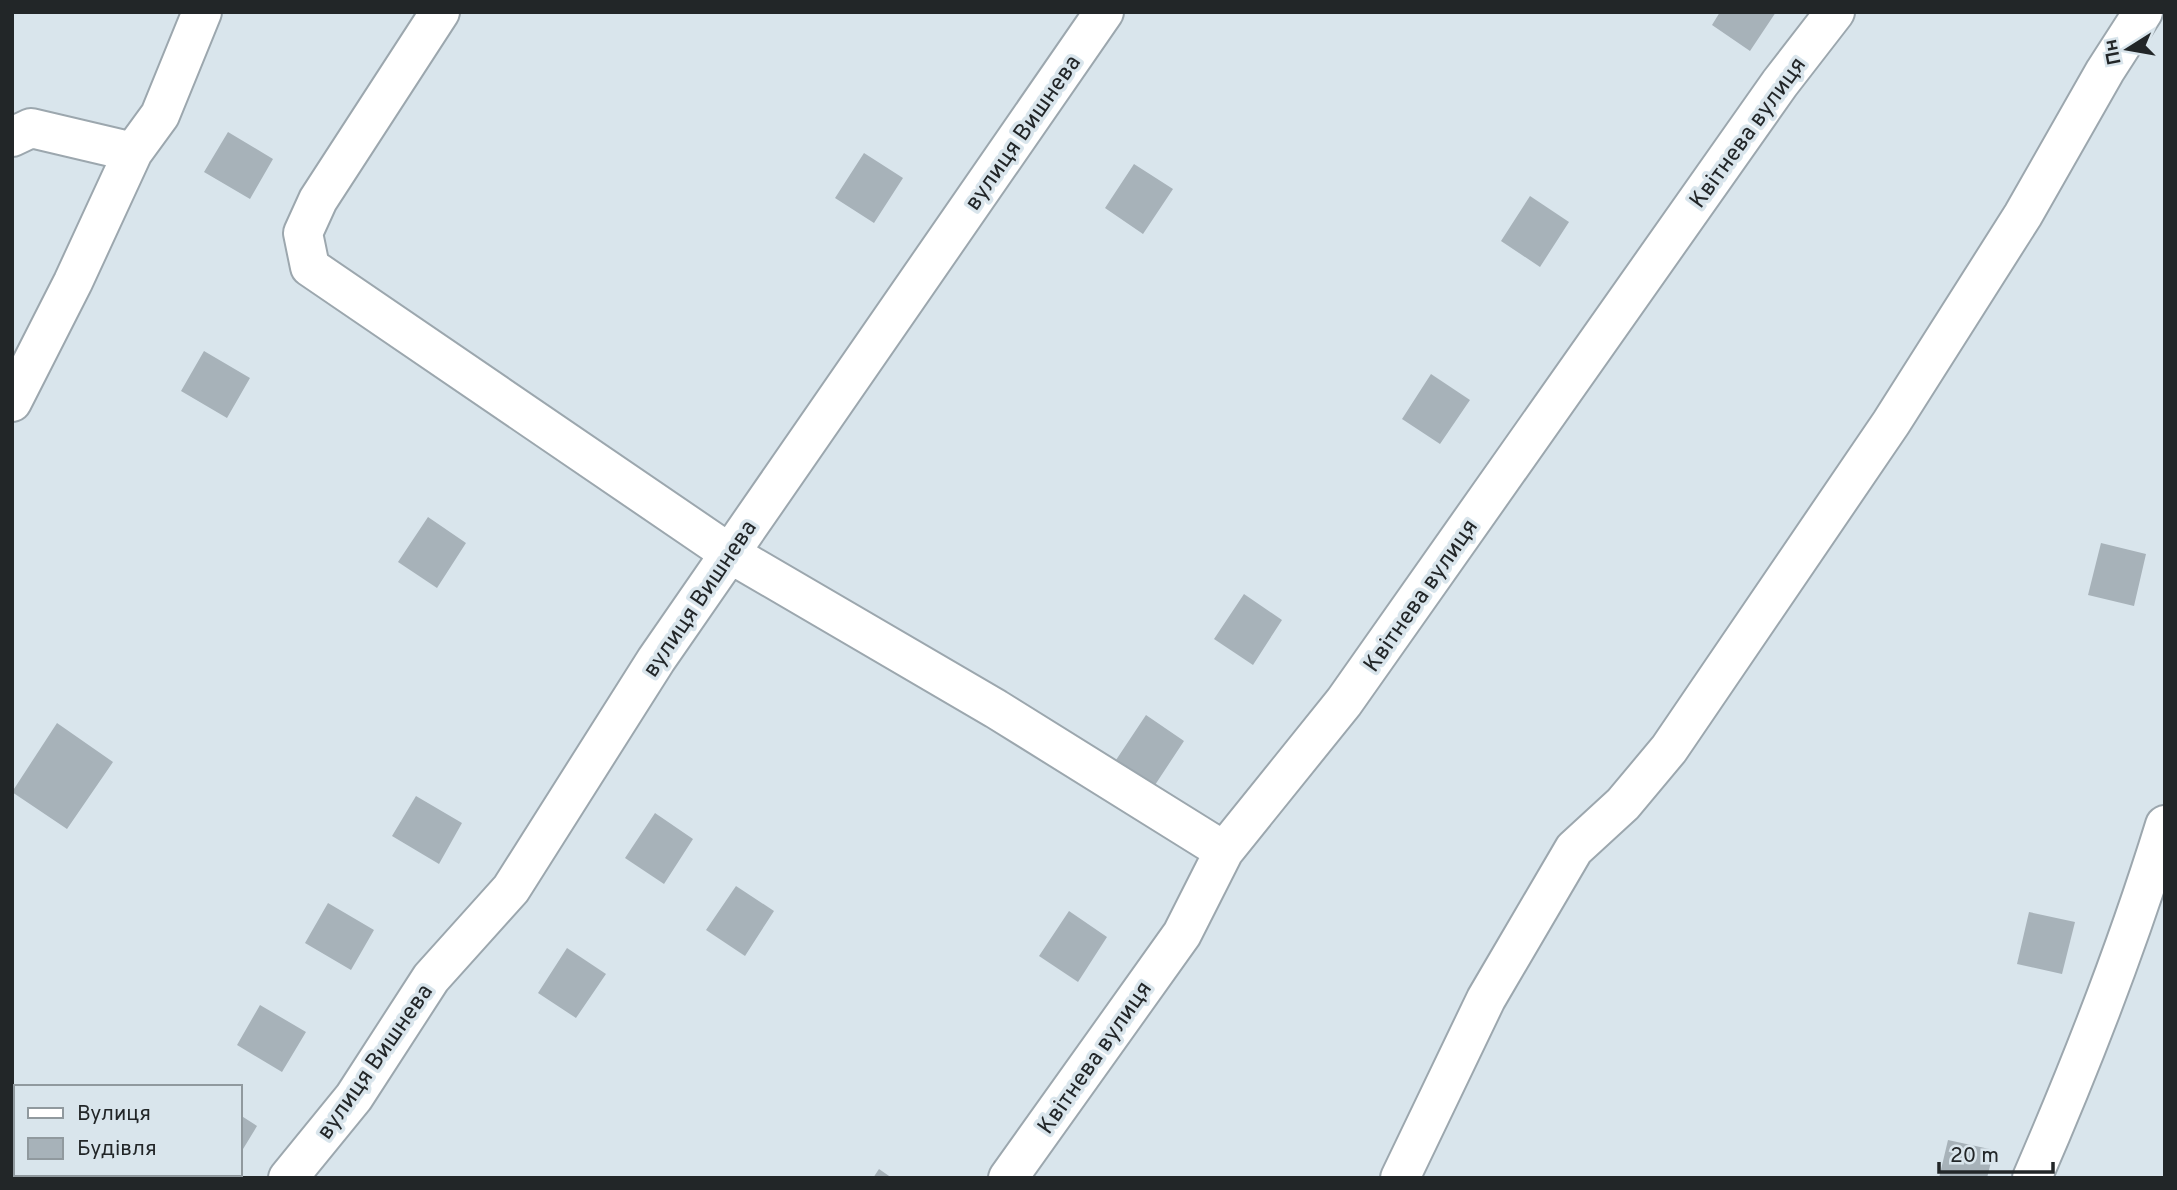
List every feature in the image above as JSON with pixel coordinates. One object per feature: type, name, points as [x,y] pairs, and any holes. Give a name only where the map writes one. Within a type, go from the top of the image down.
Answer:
[{"type":"street","points":[[12,402],[73,282],[133,152],[160,115],[202,12]]},
{"type":"street","points":[[440,12],[318,200],[303,233],[310,267],[729,552],[996,709],[1224,851]]},
{"type":"street","name":"вулиця Вишнева","points":[[288,1178],[354,1097],[431,978],[511,889],[656,660],[729,552],[1104,12]]},
{"type":"street","name":"Квітнева вулиця","points":[[1008,1178],[1182,934],[1224,851],[1344,702],[1780,82],[1835,12]]},
{"type":"street","points":[[1400,1178],[1486,999],[1574,849],[1623,804],[1669,749],[1883,434],[2023,215],[2105,71],[2143,12]]},
{"type":"street","points":[[12,137],[31,128],[133,152]]},
{"type":"street","points":[[2032,1178],[2061,1111],[2144,892],[2165,825]]},
{"type":"building","points":[[1720,12],[1776,12],[1750,51],[1712,25]]},
{"type":"building","points":[[228,132],[273,159],[250,199],[204,172]]},
{"type":"building","points":[[864,153],[903,178],[874,223],[835,198]]},
{"type":"building","points":[[1134,164],[1173,189],[1143,234],[1105,208]]},
{"type":"building","points":[[1530,196],[1569,222],[1540,267],[1501,241]]},
{"type":"building","points":[[204,351],[250,378],[227,418],[181,391]]},
{"type":"building","points":[[1431,374],[1470,400],[1440,444],[1402,419]]},
{"type":"building","points":[[428,517],[466,543],[437,588],[398,562]]},
{"type":"building","points":[[2101,543],[2146,554],[2134,606],[2088,595]]},
{"type":"building","points":[[1244,594],[1282,620],[1253,665],[1214,639]]},
{"type":"building","points":[[1146,715],[1184,741],[1155,785],[1116,760]]},
{"type":"building","points":[[57,723],[113,762],[67,829],[12,792]]},
{"type":"building","points":[[416,796],[462,823],[439,864],[392,836]]},
{"type":"building","points":[[655,813],[693,839],[664,884],[625,858]]},
{"type":"building","points":[[736,886],[774,911],[745,956],[706,930]]},
{"type":"building","points":[[328,903],[374,930],[351,970],[305,943]]},
{"type":"building","points":[[1069,911],[1107,937],[1078,982],[1039,956]]},
{"type":"building","points":[[2029,912],[2075,922],[2062,974],[2017,964]]},
{"type":"building","points":[[567,948],[606,974],[576,1018],[538,993]]},
{"type":"building","points":[[260,1005],[306,1032],[282,1072],[237,1045]]},
{"type":"building","points":[[242,1116],[257,1126],[242,1151]]},
{"type":"building","points":[[1948,1140],[1994,1150],[1987,1178],[1939,1178]]},
{"type":"building","points":[[879,1169],[892,1178],[873,1178]]}]
